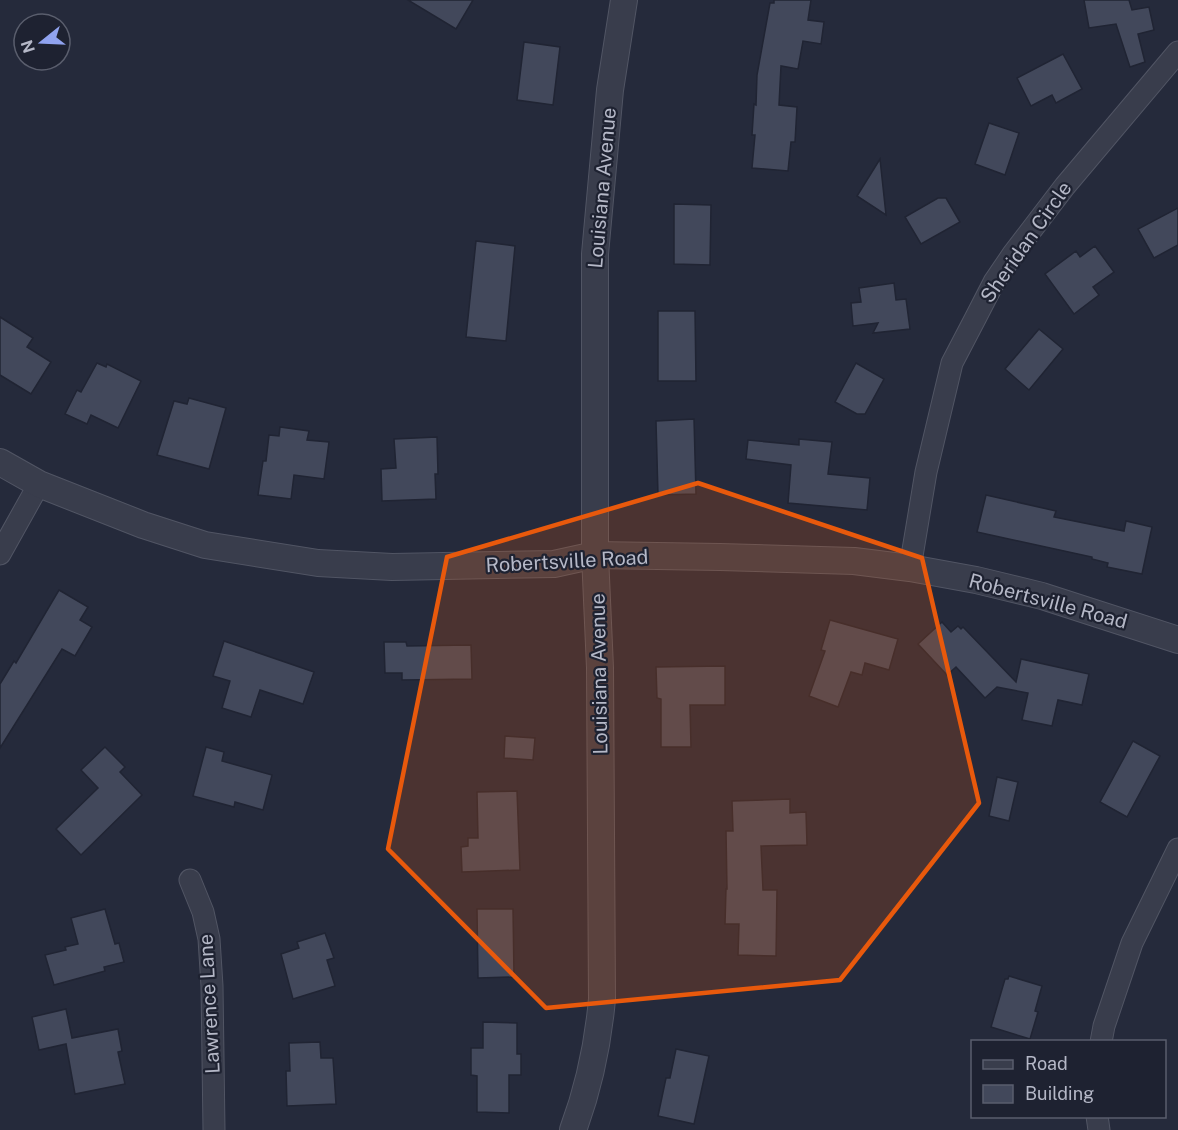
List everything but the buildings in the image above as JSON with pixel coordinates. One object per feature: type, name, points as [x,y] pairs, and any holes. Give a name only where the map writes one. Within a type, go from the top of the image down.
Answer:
[{"type":"street","name":"Louisiana Avenue","points":[[573,1130],[585,1095],[598,1043],[602,999],[600,668],[595,555],[595,254],[610,90],[624,0]]},
{"type":"street","name":"Sheridan Circle","points":[[910,568],[926,472],[952,363],[976,316],[994,282],[1013,254],[1065,186],[1178,52]]},
{"type":"street","name":"Robertsville Road","points":[[0,462],[39,484],[143,525],[204,545],[318,563],[392,567],[554,564],[595,555],[720,556],[843,561],[910,568],[976,580],[1042,596],[1178,640]]},
{"type":"street","points":[[0,554],[39,484]]},
{"type":"street","points":[[1101,1040],[1132,943],[1178,849]]},
{"type":"street","name":"Lawrence Lane","points":[[190,880],[203,912],[208,939],[212,986],[214,1130]]},
{"type":"highlighted area","points":[[698,483],[922,558],[979,803],[840,980],[546,1008],[388,849],[447,557]]}]
